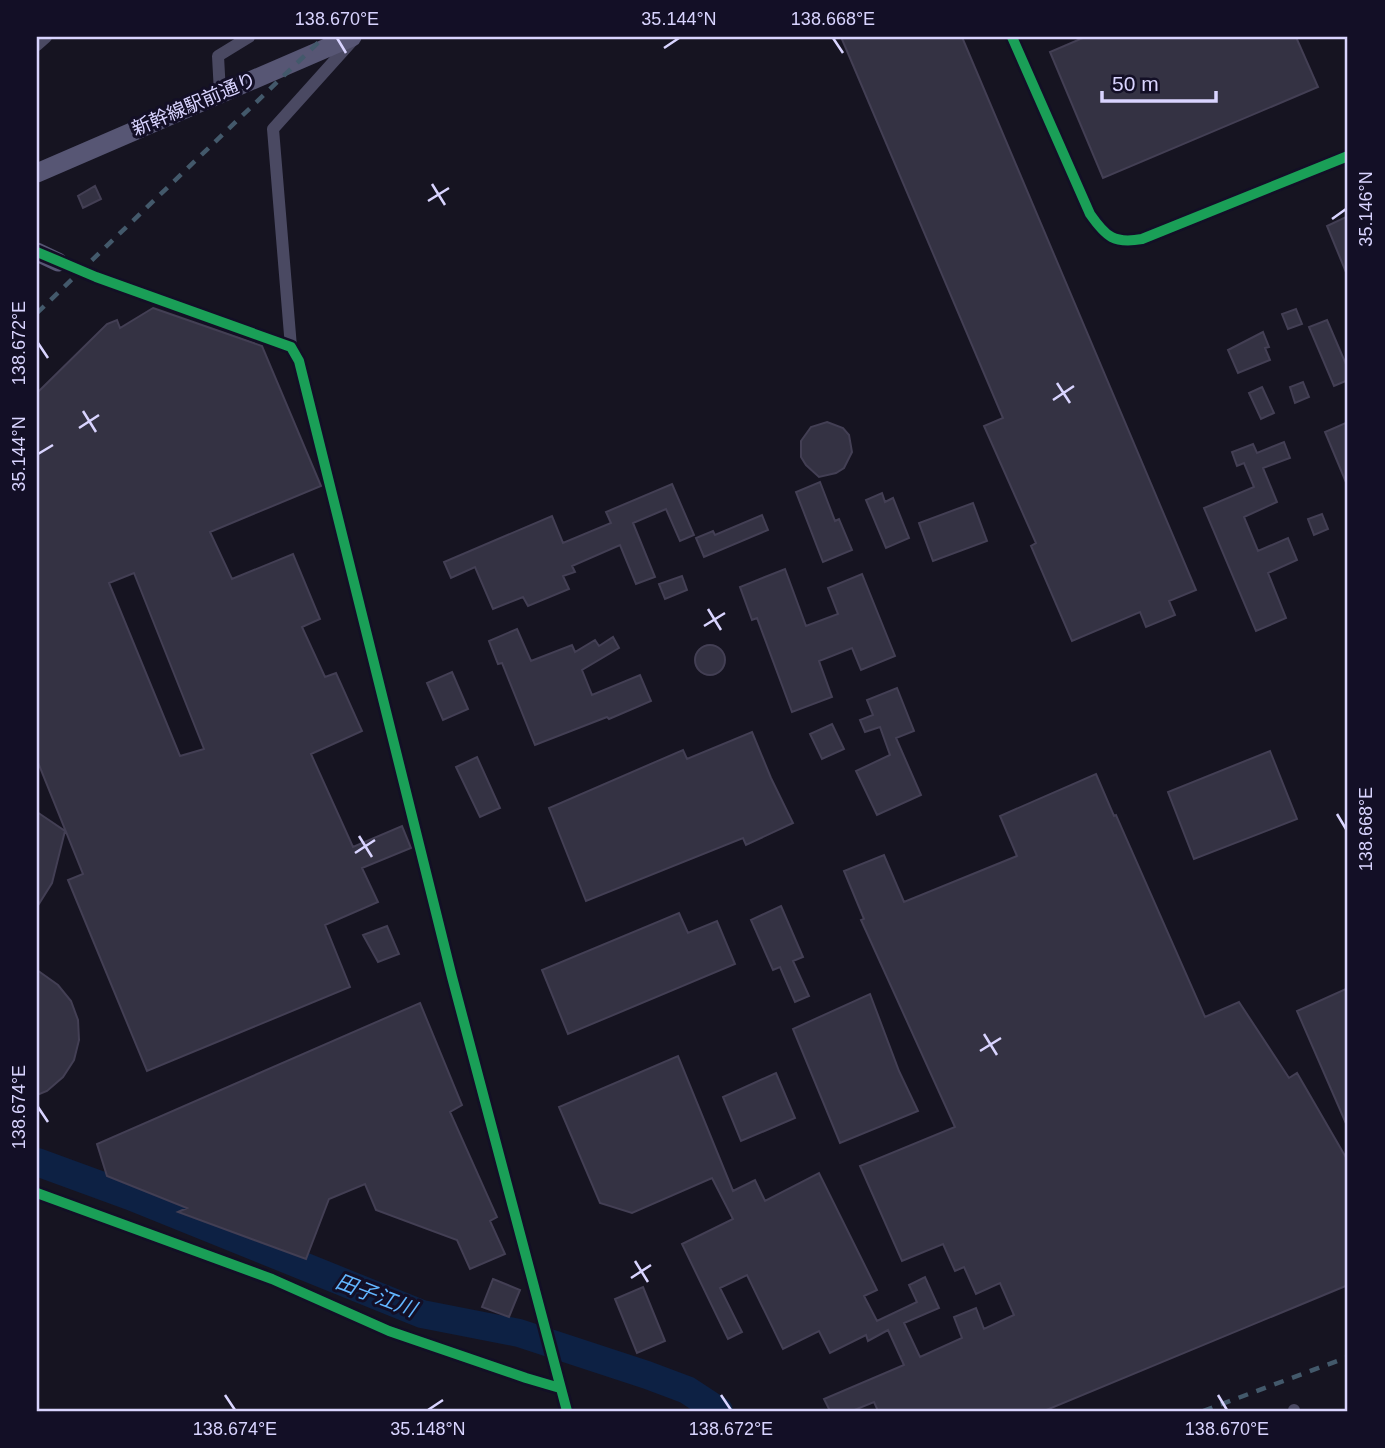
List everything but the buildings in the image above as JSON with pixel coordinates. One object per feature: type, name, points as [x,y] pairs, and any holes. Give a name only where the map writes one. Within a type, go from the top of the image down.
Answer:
[{"type":"street","points":[[37,45],[46,37]]},
{"type":"street","points":[[220,93],[218,56],[249,37]]},
{"type":"street","points":[[354,37],[273,129],[291,347],[299,361],[456,990],[567,1411]]},
{"type":"street","name":"新幹線駅前通り","points":[[37,173],[354,37]]},
{"type":"street","points":[[1012,37],[1090,214],[1100,229],[1111,238],[1124,242],[1142,239],[1348,156]]},
{"type":"street","points":[[37,252],[58,262]]},
{"type":"street","points":[[96,278],[291,347]]},
{"type":"street","points":[[37,1193],[272,1279],[389,1331],[560,1388]]},
{"type":"waterway","name":"田子江川","points":[[37,1162],[130,1196],[422,1314],[519,1333],[687,1390],[719,1411]]},
{"type":"tunnel","points":[[58,262],[96,277]]},
{"type":"railway","points":[[37,313],[324,37]]},
{"type":"railway","points":[[1203,1411],[1348,1357]]},
{"type":"cycle path","points":[[1012,37],[1090,214],[1106,233],[1117,239],[1142,239],[1348,156]]},
{"type":"cycle path","points":[[37,252],[96,277],[291,347],[299,361],[452,977],[567,1411]]},
{"type":"cycle path","points":[[37,1193],[272,1279],[389,1331],[560,1388]]}]
